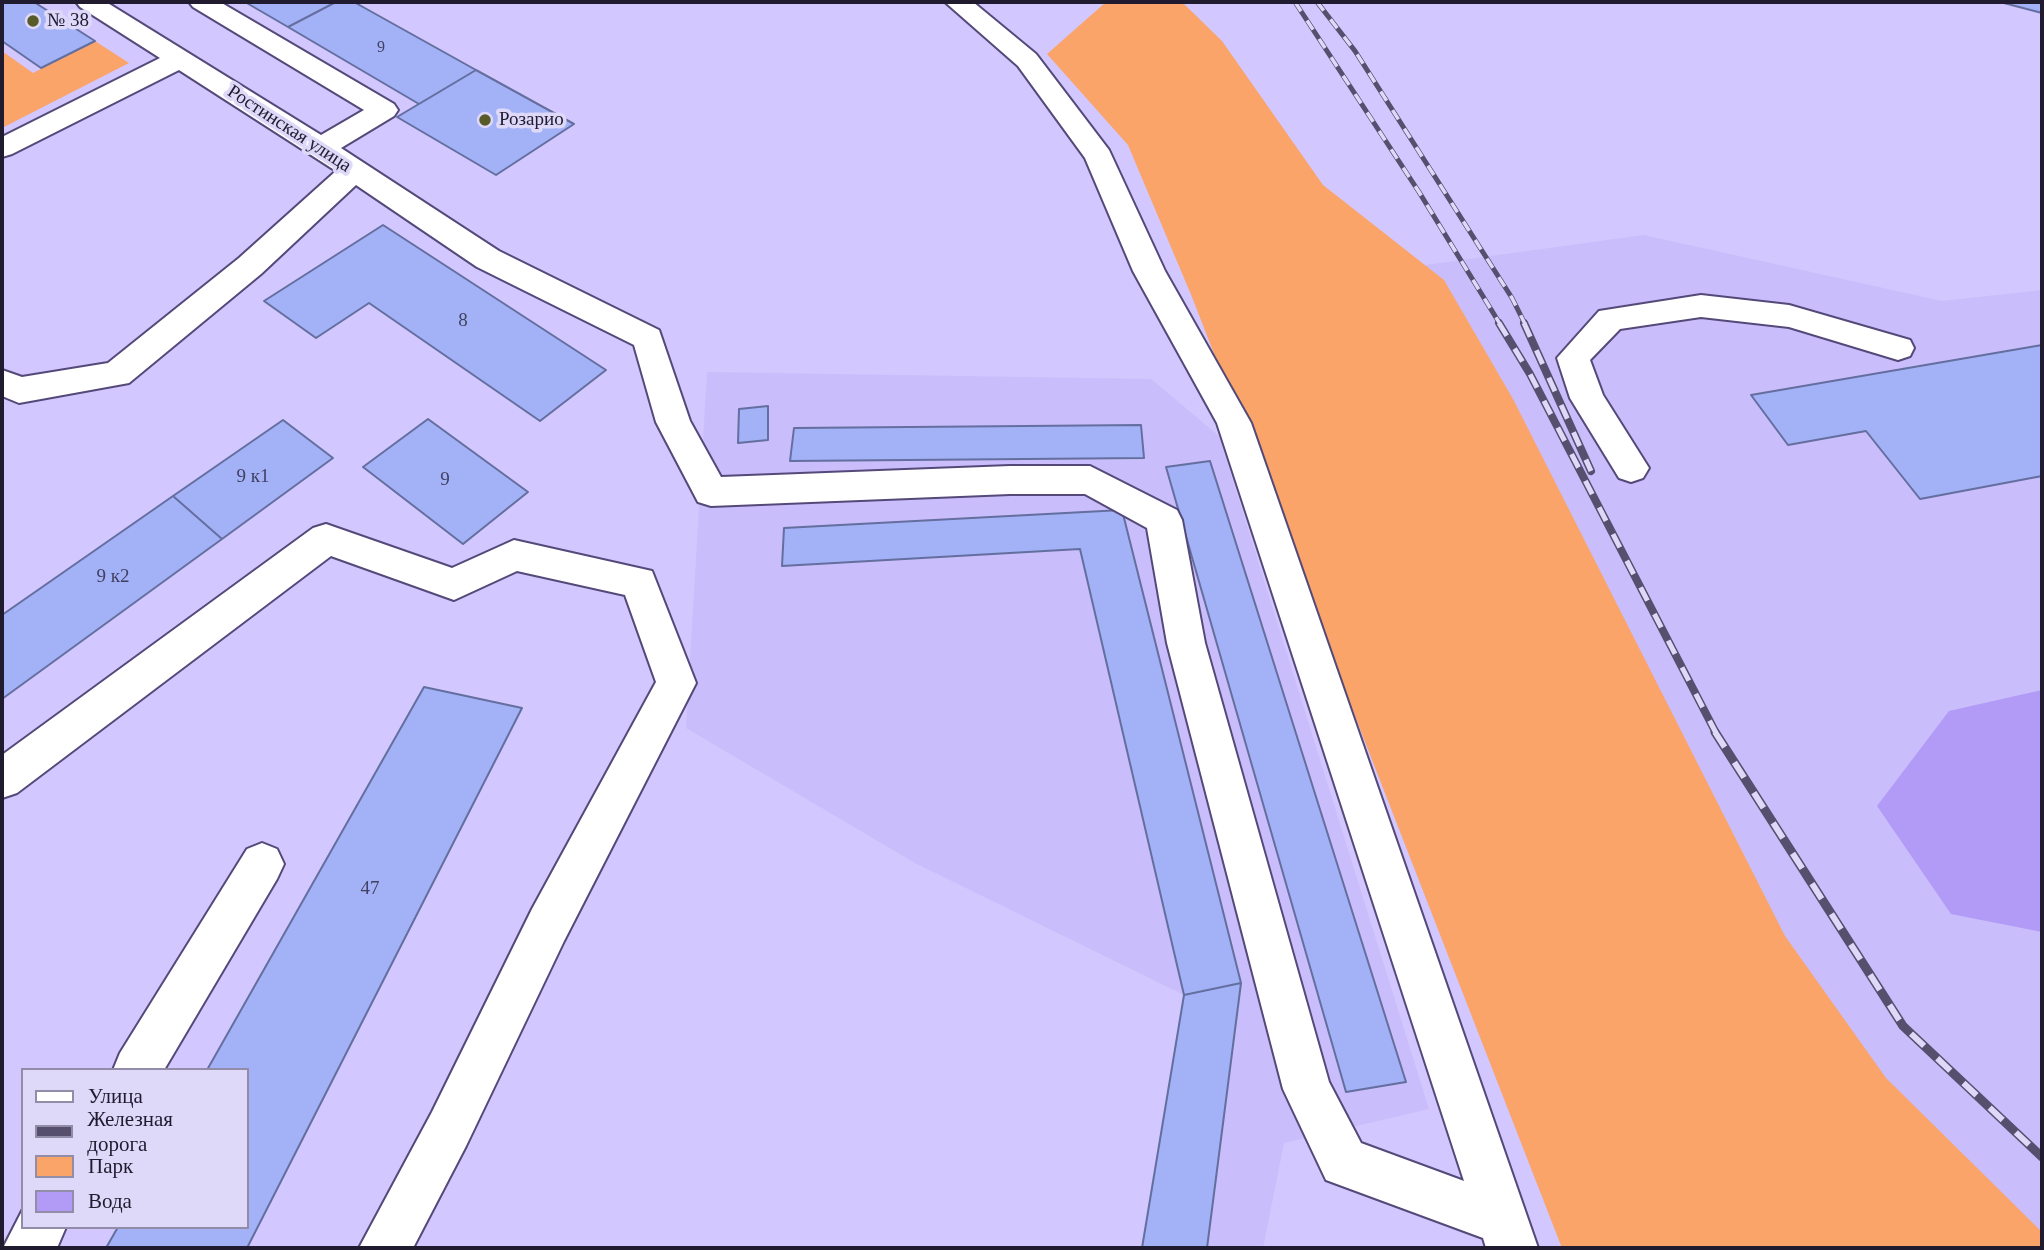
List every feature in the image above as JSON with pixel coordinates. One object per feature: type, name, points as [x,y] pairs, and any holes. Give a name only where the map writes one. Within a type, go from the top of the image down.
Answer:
[{"type":"street","name":"Ростинская улица","points":[[91,2],[196,40],[321,148],[488,259],[649,338],[673,422],[711,492],[1010,480],[1090,480],[1164,520],[1186,643],[1307,1089],[1344,1162],[1507,1234]]},
{"type":"street","points":[[196,40],[202,2]]},
{"type":"street","points":[[958,2],[1027,60],[1099,156],[1149,271],[1234,423],[1507,1234]]},
{"type":"street","points":[[2,148],[196,40],[384,110],[321,148]]},
{"type":"street","points":[[2,382],[19,390],[117,374],[250,266],[355,170]]},
{"type":"street","points":[[1631,468],[1587,398],[1573,358],[1610,319],[1701,306],[1789,316],[1898,348]]},
{"type":"street","points":[[2,779],[326,539],[454,584],[513,555],[639,582],[676,682],[548,925],[449,1129],[385,1248]]},
{"type":"street","points":[[138,1068],[262,864]]},
{"type":"street","points":[[29,1248],[40,1229]]},
{"type":"shaded area","points":[[1644,235],[1942,301],[2042,290],[2042,1248],[1562,1248],[1192,297]]},
{"type":"shaded area","points":[[707,372],[1151,379],[1219,436],[1429,1109],[1284,1143],[1263,1248],[1142,1248],[1184,995],[915,863],[686,728]]},
{"type":"green space","points":[[1106,2],[1182,2],[1222,41],[1323,185],[1444,280],[1513,399],[1785,936],[1886,1078],[2042,1232],[2042,1248],[1562,1248],[1192,297],[1128,145],[1047,54]]},
{"type":"green space","points":[[95,41],[129,63],[2,128],[2,51],[33,73]]},
{"type":"water","points":[[2042,690],[2042,932],[1951,914],[1877,806],[1949,711]]},
{"type":"building","name":"№ 38","points":[[2,2],[34,2],[95,41],[41,68],[2,41]]},
{"type":"building","points":[[245,2],[336,2],[288,27]]},
{"type":"building","points":[[336,2],[354,2],[476,70],[419,104],[288,27]]},
{"type":"building","points":[[2000,2],[2042,2],[2042,13]]},
{"type":"building","name":"Розарио","points":[[476,70],[574,124],[496,175],[397,117]]},
{"type":"building","points":[[383,225],[606,370],[540,421],[369,303],[316,338],[264,301]]},
{"type":"building","points":[[2042,345],[2042,476],[1920,499],[1866,431],[1788,445],[1751,395]]},
{"type":"building","points":[[768,406],[768,440],[738,443],[739,409]]},
{"type":"building","points":[[428,419],[528,492],[463,544],[363,467]]},
{"type":"building","points":[[283,420],[333,458],[222,539],[173,496]]},
{"type":"building","points":[[1141,425],[1144,458],[790,461],[794,428]]},
{"type":"building","points":[[1210,461],[1406,1082],[1346,1092],[1166,467]]},
{"type":"building","points":[[173,496],[222,539],[2,699],[2,615]]},
{"type":"building","points":[[1122,510],[1241,983],[1184,995],[1080,549],[782,566],[784,528]]},
{"type":"building","points":[[424,687],[522,708],[247,1248],[106,1248],[117,1229],[248,1229],[248,1068],[208,1068]]},
{"type":"building","points":[[1241,983],[1207,1248],[1142,1248],[1184,995]]},
{"type":"railway","points":[[1295,2],[1419,192],[1500,324]]},
{"type":"railway","points":[[1317,2],[1355,51],[1512,298],[1525,324]]},
{"type":"railway","points":[[1499,323],[1530,374],[1716,733]]},
{"type":"railway","points":[[1524,323],[1591,471]]},
{"type":"railway","points":[[1715,732],[1903,1026],[2042,1157]]},
{"type":"place","name":"№ 38","points":[[33,21]]},
{"type":"place","name":"Розарио","points":[[485,120]]}]
